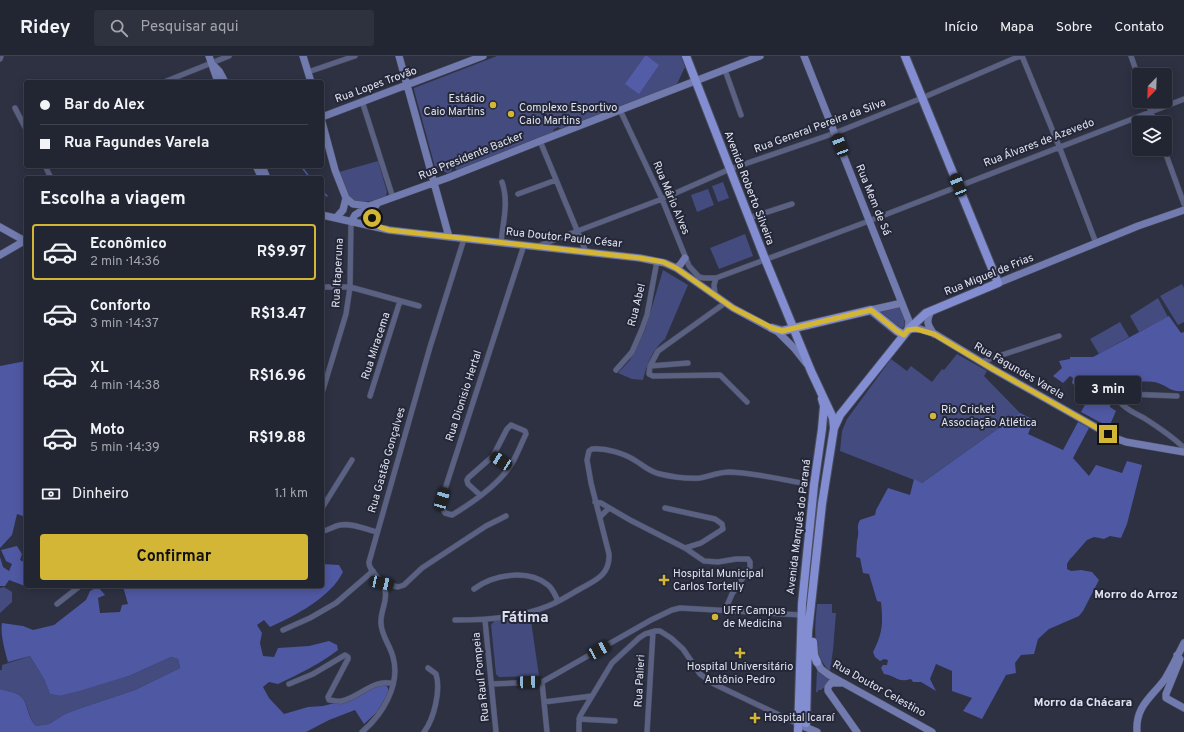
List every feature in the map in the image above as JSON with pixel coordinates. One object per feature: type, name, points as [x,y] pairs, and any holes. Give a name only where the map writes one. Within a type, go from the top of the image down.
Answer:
[{"type":"main road","points":[[209,56],[217,80]]},
{"type":"main road","points":[[303,56],[310,80]]},
{"type":"main road","points":[[399,56],[449,237]]},
{"type":"main road","name":"Rua Lopes Trovão","points":[[324,116],[484,56]]},
{"type":"main road","name":"Avenida Roberto Silveira","points":[[686,56],[765,259],[811,371]]},
{"type":"main road","name":"Rua Presidente Backer","points":[[351,222],[355,215],[369,206],[434,183],[760,56]]},
{"type":"main road","name":"Rua Mem de Sá","points":[[804,56],[909,321],[906,333]]},
{"type":"main road","points":[[905,56],[998,283]]},
{"type":"main road","points":[[213,64],[224,80]]},
{"type":"main road","points":[[324,129],[335,170],[346,198],[353,204],[369,206]]},
{"type":"main road","points":[[336,218],[343,210],[346,198]]},
{"type":"main road","points":[[377,204],[373,209],[372,215],[373,221],[379,227]]},
{"type":"main road","name":"Rua Miguel de Frias","points":[[840,415],[906,333],[923,316],[998,283],[1096,243],[1184,210]]},
{"type":"main road","name":"Rua Doutor Paulo César","points":[[324,215],[408,233],[500,242],[665,262],[725,302],[772,328],[795,349],[811,371],[833,418],[834,428]]},
{"type":"main road","points":[[0,227],[24,239]]},
{"type":"main road","points":[[0,255],[24,241]]},
{"type":"main road","points":[[676,268],[685,258]]},
{"type":"main road","points":[[772,328],[782,331],[902,303]]},
{"type":"main road","points":[[871,310],[897,331],[906,333]]},
{"type":"main road","points":[[932,311],[928,318],[928,324],[934,334]]},
{"type":"main road","name":"Rua Fagundes Varela","points":[[906,333],[912,329],[920,329],[934,334],[1115,438],[1126,442],[1184,450]]},
{"type":"main road","name":"Avenida Marquês do Paraná","points":[[801,726],[801,615],[814,486],[822,429],[824,406],[822,396]]},
{"type":"main road","name":"Avenida Marquês do Paraná","points":[[801,726],[807,676],[808,632],[822,504],[834,428],[840,415]]},
{"type":"main road","points":[[811,603],[813,650],[817,662]]},
{"type":"main road","points":[[1137,732],[1136,722],[1141,709],[1165,678],[1184,643]]},
{"type":"main road","points":[[1177,655],[1180,659],[1166,694],[1166,698],[1184,708]]},
{"type":"main road","name":"Rua Doutor Celestino","points":[[817,662],[821,669],[932,732]]},
{"type":"main road","points":[[844,683],[831,683],[828,685],[827,690],[857,732]]},
{"type":"main road","points":[[801,726],[817,732]]},
{"type":"street","points":[[169,80],[213,64],[229,56]]},
{"type":"street","points":[[308,72],[355,56]]},
{"type":"street","points":[[1021,56],[1059,146],[1096,243]]},
{"type":"street","name":"Rua General Pereira da Silva","points":[[536,247],[577,230],[662,199],[730,169],[835,133],[1021,56]]},
{"type":"street","points":[[1131,56],[1135,68]]},
{"type":"street","points":[[725,70],[741,115]]},
{"type":"street","name":"Rua Álvares de Azevedo","points":[[716,278],[1184,98]]},
{"type":"street","points":[[362,101],[393,198]]},
{"type":"street","points":[[15,108],[24,125]]},
{"type":"street","points":[[1149,108],[1152,116]]},
{"type":"street","name":"Rua Mário Alves","points":[[620,110],[662,199],[685,258],[691,269],[699,277],[709,279],[716,278]]},
{"type":"street","points":[[540,141],[586,252]]},
{"type":"street","points":[[1167,156],[1184,204]]},
{"type":"street","points":[[518,194],[556,180]]},
{"type":"street","points":[[500,242],[506,203],[502,182]]},
{"type":"street","points":[[749,218],[792,204]]},
{"type":"street","name":"Rua Itaperuna","points":[[325,375],[344,322],[350,287],[351,222]]},
{"type":"street","name":"Rua Gastão Gonçalves","points":[[373,571],[370,568],[369,562],[377,532],[428,354],[464,239]]},
{"type":"street","name":"Rua Dionisio Hertal","points":[[480,495],[468,484],[467,480],[493,456],[507,429],[511,425],[525,432],[526,434],[510,466],[502,475],[480,495],[452,515],[445,513],[442,508],[442,499],[445,489],[524,245]]},
{"type":"street","name":"Rua Abel","points":[[616,370],[632,352],[642,329],[647,315],[657,261]]},
{"type":"street","points":[[715,295],[714,285],[716,278]]},
{"type":"street","points":[[324,287],[350,287],[419,306]]},
{"type":"street","name":"Rua Miracema","points":[[370,396],[400,301]]},
{"type":"street","points":[[725,302],[658,351],[650,366],[649,374],[653,376],[720,375],[747,402]]},
{"type":"street","points":[[981,362],[1059,336]]},
{"type":"street","points":[[650,366],[688,363]]},
{"type":"street","points":[[1176,396],[1126,394],[1122,396],[1120,402],[1126,408],[1172,437],[1184,450]]},
{"type":"street","points":[[455,620],[485,620],[524,614],[550,606],[596,580],[607,570],[609,554],[595,502],[587,460],[589,452],[592,449],[607,450],[626,456],[636,460],[651,471],[661,474],[691,478],[735,472],[814,486]]},
{"type":"street","points":[[493,456],[510,466]]},
{"type":"street","points":[[324,505],[352,460]]},
{"type":"street","points":[[595,502],[601,503],[630,520],[685,548],[704,561],[718,562],[748,559],[750,562],[750,567],[726,608],[723,610]]},
{"type":"street","points":[[600,517],[609,508]]},
{"type":"street","points":[[665,508],[715,519],[722,524],[722,529],[701,543],[685,548]]},
{"type":"street","points":[[382,583],[398,586],[404,585],[422,568],[486,526],[506,516]]},
{"type":"street","points":[[324,531],[337,525],[347,524],[377,532]]},
{"type":"street","points":[[284,630],[310,618],[336,603],[373,571],[382,583],[385,593],[380,623],[393,656],[395,668],[393,684],[383,706],[374,720],[362,732]]},
{"type":"street","points":[[474,589],[479,585],[496,579],[515,575],[528,576],[547,585],[554,593],[558,601]]},
{"type":"street","points":[[57,604],[77,588]]},
{"type":"street","points":[[731,598],[733,605],[738,611]]},
{"type":"street","points":[[491,684],[542,682],[652,620],[672,610],[680,608],[801,615]]},
{"type":"street","name":"Rua Raul Pompeia","points":[[485,620],[496,732]]},
{"type":"street","points":[[579,732],[579,719],[608,669],[622,652],[645,634],[660,631],[672,638],[700,674],[714,684],[801,726]]},
{"type":"street","name":"Rua Palieri","points":[[647,732],[653,632]]},
{"type":"street","points":[[289,684],[312,674],[345,655],[348,659],[328,697],[329,700],[341,701],[376,685],[393,684]]},
{"type":"street","points":[[424,732],[428,727],[433,714],[438,685],[436,674],[428,668]]},
{"type":"street","points":[[542,682],[547,732]]},
{"type":"street","points":[[544,702],[592,696]]},
{"type":"street","points":[[579,719],[615,721]]},
{"type":"shaded area","name":"Complexo Esportivo Caio Martins","points":[[497,56],[681,56],[685,67],[676,86],[611,109],[603,109],[600,115],[561,129],[558,127],[554,129],[553,132],[457,170],[455,168],[452,169],[451,172],[447,173],[435,167],[414,88]]},
{"type":"shaded area","points":[[645,56],[659,65],[639,94],[625,84]]},
{"type":"shaded area","points":[[378,161],[387,192],[386,196],[362,202],[357,202],[349,198],[339,172]]},
{"type":"shaded area","points":[[723,182],[729,198],[718,202],[712,186]]},
{"type":"shaded area","points":[[708,189],[714,205],[697,212],[691,195]]},
{"type":"shaded area","points":[[745,234],[753,256],[719,269],[710,248]]},
{"type":"shaded area","points":[[663,270],[688,285],[665,339],[660,343],[646,368],[643,380],[632,379],[618,373],[630,360],[645,330]]},
{"type":"shaded area","points":[[1182,284],[1184,288],[1184,322],[1178,325],[1160,296]]},
{"type":"shaded area","points":[[1158,298],[1168,317],[1139,332],[1130,316]]},
{"type":"shaded area","points":[[898,307],[900,308],[904,318],[905,323],[903,328],[898,327],[880,312]]},
{"type":"shaded area","points":[[1169,316],[1181,333],[1184,332],[1184,391],[1172,390],[1154,382],[1105,384],[1108,391],[1104,392],[1103,400],[1110,404],[1110,407],[1116,411],[1109,427],[1081,412],[1087,401],[1078,394],[1079,389],[1072,383],[1073,378],[1070,376],[1063,383],[1053,376],[1062,368],[1059,361],[1070,359],[1070,357],[1093,357]]},
{"type":"shaded area","points":[[1120,322],[1129,337],[1099,354],[1090,339]]},
{"type":"shaded area","name":"Rio Cricket Associação Atlética","points":[[957,354],[987,371],[984,376],[1020,413],[922,483],[840,451],[842,431],[847,419],[891,359],[907,371],[911,366],[932,382]]},
{"type":"shaded area","points":[[24,361],[24,516],[17,514],[12,535],[0,548],[0,366]]},
{"type":"shaded area","points":[[1020,413],[1034,420],[1028,434],[1063,450],[1078,422],[1089,428],[1073,458],[1089,476],[1096,465],[1122,473],[1127,461],[1142,465],[1127,524],[1121,538],[1110,536],[1104,539],[1094,537],[1087,540],[1067,564],[1067,569],[1071,571],[1081,570],[1092,572],[1099,580],[1083,611],[1079,616],[1049,629],[1038,639],[1034,654],[1021,655],[1015,663],[1016,673],[1006,675],[982,719],[963,711],[972,698],[952,691],[952,671],[936,664],[930,679],[936,691],[921,682],[913,682],[911,679],[900,680],[884,674],[881,668],[883,665],[887,665],[888,660],[884,659],[880,661],[875,657],[873,652],[882,628],[881,602],[877,601],[869,574],[863,573],[860,558],[856,557],[858,526],[860,520],[875,515],[876,510],[888,488],[910,495],[914,479],[922,483]]},
{"type":"shaded area","points":[[17,546],[22,554],[20,560],[24,562],[24,586],[9,580],[5,586],[0,586],[0,557],[3,567],[9,571],[12,564],[6,561],[1,550]]},
{"type":"shaded area","points":[[324,564],[339,565],[343,572],[337,581],[330,590],[311,605],[270,627],[264,620],[257,625],[262,633],[260,643],[263,656],[274,657],[278,648],[309,646],[329,641],[337,645],[338,650],[317,664],[278,684],[269,682],[263,687],[269,698],[284,714],[308,707],[323,706],[354,698],[370,688],[386,683],[389,692],[377,712],[364,724],[355,710],[329,720],[306,732],[0,732],[0,689],[17,694],[22,698],[36,726],[49,724],[65,714],[135,690],[180,668],[178,659],[171,657],[129,676],[60,696],[50,694],[44,679],[30,656],[8,662],[2,637],[2,623],[23,626],[33,630],[54,625],[86,600],[90,591],[96,588],[99,588],[105,595],[98,598],[100,613],[120,612],[122,605],[128,604],[123,588],[324,588]]},
{"type":"shaded area","points":[[4,587],[12,592],[12,602],[0,613],[0,588]]},
{"type":"shaded area","points":[[817,604],[832,604],[832,613],[836,613],[830,671],[824,664],[817,649],[815,631]]},
{"type":"shaded area","points":[[530,614],[539,676],[499,677],[496,674],[491,625],[497,618]]},
{"type":"shaded area","points":[[30,656],[44,679],[50,694],[60,696],[129,676],[171,657],[178,659],[180,668],[135,690],[65,714],[49,724],[36,726],[22,698],[17,694],[0,689],[0,670],[2,670],[2,665]]},
{"type":"shaded area","points":[[817,670],[821,674],[833,680],[821,690],[816,692]]},
{"type":"waterway","points":[[302,168],[308,176]]},
{"type":"waterway","points":[[324,193],[327,196]]},
{"type":"place","name":"Estádio Caio Martins","points":[[493,105]]},
{"type":"place","name":"Complexo Esportivo Caio Martins","points":[[511,114]]},
{"type":"place","name":"Rio Cricket Associação Atlética","points":[[933,416]]},
{"type":"place","name":"Hospital Municipal Carlos Tortelly","points":[[664,580]]},
{"type":"place","name":"UFF Campus de Medicina","points":[[715,617]]},
{"type":"place","name":"Hospital Universitário Antônio Pedro","points":[[740,653]]},
{"type":"place","name":"Hospital Icaraí","points":[[755,718]]},
{"type":"district","name":"Morro do Arroz","points":[[1136,595]]},
{"type":"district","name":"Fátima","points":[[525,618]]},
{"type":"district","name":"Morro da Chácara","points":[[1083,703]]},
{"type":"route","points":[[372,218],[375,224],[379,227],[389,230],[640,258],[663,262],[676,268],[733,308],[772,328],[782,331],[871,310],[904,335],[908,330],[912,329],[924,330],[934,334],[1108,434]]}]
